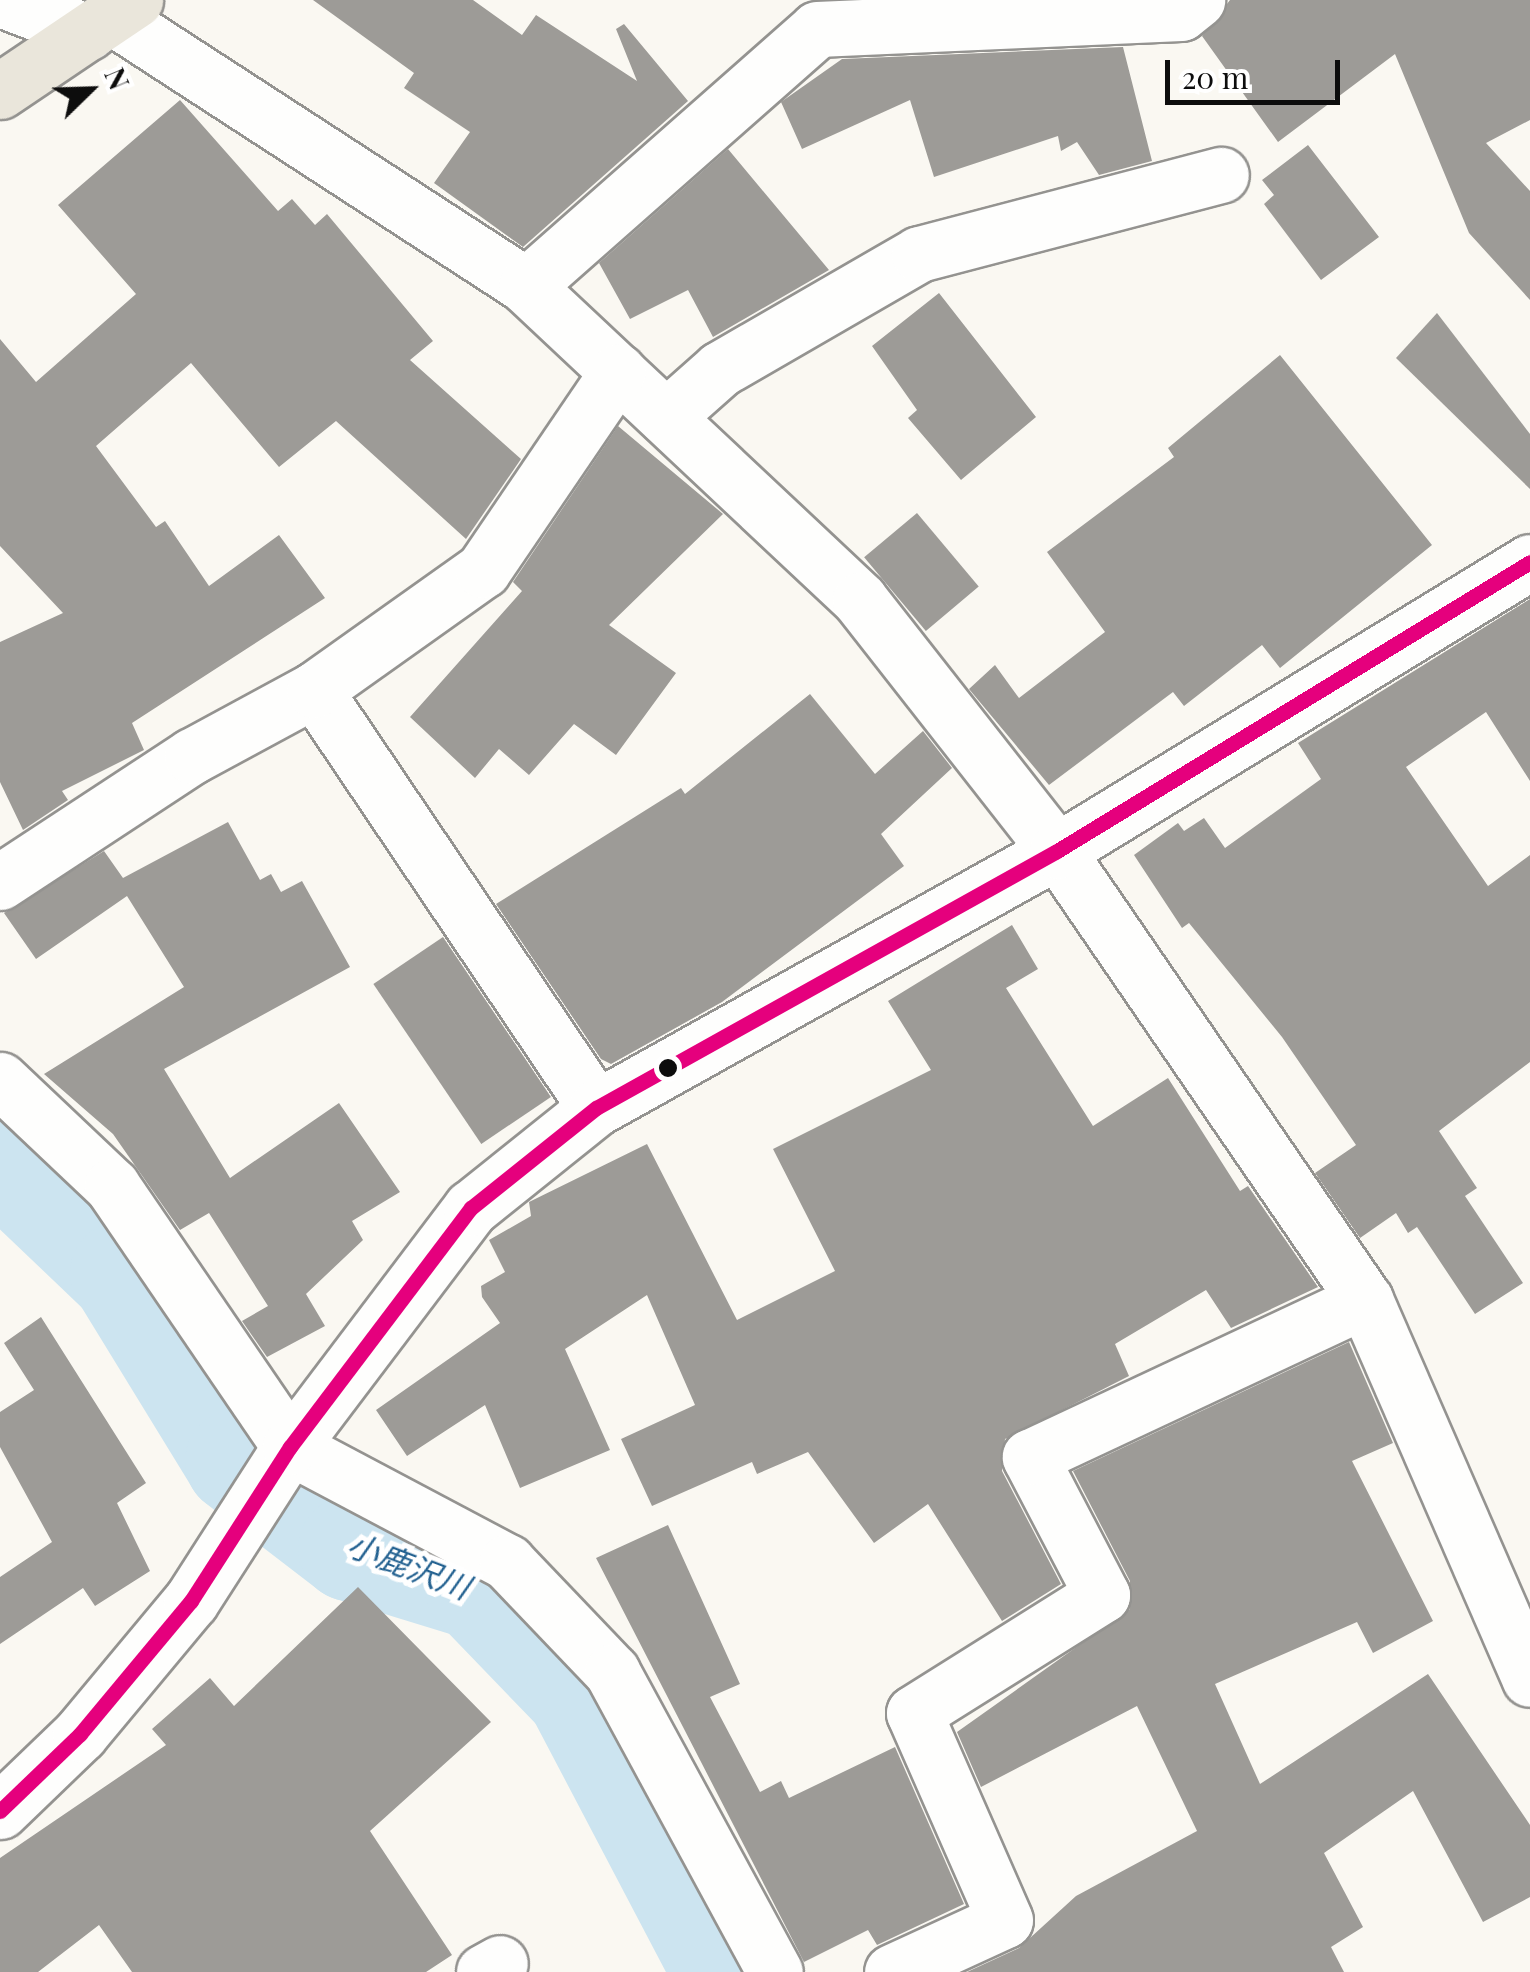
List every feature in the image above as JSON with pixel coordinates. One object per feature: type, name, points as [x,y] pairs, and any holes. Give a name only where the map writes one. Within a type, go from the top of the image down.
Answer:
[{"type":"main road","points":[[0,92],[111,16]]},
{"type":"street","points":[[4,0],[111,16],[526,286],[860,600],[1057,851],[1365,1300],[1530,1679]]},
{"type":"street","points":[[526,286],[817,29],[1181,13],[1197,0]]},
{"type":"street","points":[[666,417],[720,369],[919,254],[1221,175]]},
{"type":"street","points":[[0,882],[192,756],[314,690],[484,570],[618,371]]},
{"type":"street","points":[[0,1811],[80,1734],[179,1616],[290,1447],[471,1208],[596,1108],[1057,851],[1530,562]]},
{"type":"street","points":[[314,690],[596,1108]]},
{"type":"street","points":[[0,1080],[112,1186],[290,1447],[506,1562],[612,1672],[775,1972]]},
{"type":"street","points":[[892,1972],[1006,1920],[914,1713],[1102,1595],[1030,1457],[1365,1300]]},
{"type":"building","points":[[313,0],[473,0],[522,35],[536,15],[637,81],[616,29],[624,24],[688,101],[523,247],[434,183],[470,132],[404,88],[414,73]]},
{"type":"building","points":[[1230,0],[1530,0],[1530,120],[1486,143],[1530,191],[1530,300],[1469,233],[1395,54],[1278,142],[1202,36]]},
{"type":"building","points":[[1123,47],[1152,161],[1099,175],[1077,142],[1061,151],[1058,136],[934,177],[910,100],[802,149],[781,102],[842,59]]},
{"type":"building","points":[[180,100],[278,211],[292,199],[315,225],[327,214],[433,341],[410,360],[521,459],[466,539],[336,421],[279,467],[191,363],[96,446],[156,527],[165,521],[209,586],[279,535],[325,598],[132,723],[144,750],[62,791],[68,800],[23,830],[0,782],[0,642],[63,613],[0,546],[0,339],[36,382],[136,294],[58,205]]},
{"type":"building","points":[[1308,145],[1379,237],[1321,280],[1264,204],[1274,195],[1262,180]]},
{"type":"building","points":[[728,149],[829,270],[713,337],[688,290],[630,319],[599,263]]},
{"type":"building","points":[[939,293],[1036,417],[961,480],[908,418],[917,410],[872,346]]},
{"type":"building","points":[[1437,313],[1530,434],[1530,489],[1396,358]]},
{"type":"building","points":[[1280,355],[1432,545],[1280,668],[1262,645],[1184,706],[1173,692],[1049,785],[969,689],[995,665],[1019,698],[1105,632],[1047,552],[1174,457],[1168,448]]},
{"type":"building","points":[[618,426],[723,514],[609,625],[676,673],[616,755],[574,724],[529,775],[499,749],[475,778],[410,717],[522,591],[513,582]]},
{"type":"building","points":[[917,513],[979,587],[926,631],[864,557]]},
{"type":"building","points":[[1530,599],[1530,781],[1486,712],[1406,767],[1488,886],[1530,855],[1530,1062],[1439,1131],[1477,1188],[1465,1196],[1523,1283],[1475,1314],[1417,1227],[1408,1233],[1396,1213],[1360,1238],[1315,1173],[1356,1145],[1282,1037],[1189,923],[1182,928],[1134,855],[1178,823],[1184,831],[1204,818],[1225,848],[1321,779],[1298,743]]},
{"type":"building","points":[[810,694],[875,774],[923,731],[952,768],[881,834],[904,866],[722,1002],[611,1064],[601,1059],[496,904],[681,788],[685,794]]},
{"type":"building","points":[[228,822],[260,880],[271,874],[281,892],[302,881],[350,967],[164,1069],[230,1178],[339,1103],[400,1192],[352,1221],[363,1240],[306,1294],[325,1326],[267,1357],[242,1321],[268,1306],[209,1213],[180,1230],[113,1134],[44,1074],[184,987],[127,896],[36,959],[4,913],[104,851],[123,878]]},
{"type":"building","points":[[1012,925],[1038,969],[1006,988],[1093,1126],[1168,1078],[1240,1191],[1248,1186],[1318,1287],[1231,1328],[1206,1290],[1115,1344],[1129,1376],[1005,1439],[1002,1471],[1061,1584],[1002,1621],[928,1504],[874,1543],[808,1452],[757,1474],[752,1462],[652,1506],[621,1439],[695,1405],[647,1295],[565,1349],[610,1450],[520,1488],[485,1405],[407,1456],[376,1410],[500,1323],[482,1297],[481,1286],[505,1272],[489,1240],[531,1216],[529,1202],[647,1144],[737,1320],[835,1271],[773,1149],[931,1070],[888,1001]]},
{"type":"building","points":[[443,937],[551,1097],[481,1144],[373,984]]},
{"type":"building","points":[[41,1317],[146,1483],[117,1503],[150,1571],[95,1606],[83,1588],[0,1644],[0,1577],[52,1542],[0,1447],[0,1412],[34,1390],[4,1343]]},
{"type":"building","points":[[1349,1342],[1393,1443],[1352,1461],[1433,1621],[1373,1653],[1357,1622],[1215,1684],[1260,1784],[1428,1674],[1530,1825],[1530,1897],[1483,1922],[1413,1791],[1324,1853],[1363,1927],[1331,1947],[1344,1972],[967,1972],[1019,1948],[1076,1896],[1197,1831],[1137,1706],[981,1787],[957,1732],[1130,1609],[1130,1581],[1073,1471]]},
{"type":"building","points":[[668,1525],[740,1684],[710,1697],[760,1792],[781,1781],[789,1798],[895,1747],[964,1904],[877,1945],[868,1930],[804,1962],[596,1558]]},
{"type":"building","points":[[358,1587],[491,1722],[370,1831],[452,1955],[426,1972],[132,1972],[99,1925],[38,1972],[0,1972],[0,1858],[166,1745],[152,1729],[210,1678],[234,1706]]},
{"type":"waterway","name":"小鹿沢川","points":[[0,1157],[122,1273],[237,1461],[350,1548],[477,1587],[578,1692],[725,1972]]},
{"type":"transit line","points":[[0,1811],[80,1734],[191,1601],[290,1447],[471,1208],[596,1108],[1057,851],[1530,562]]}]
